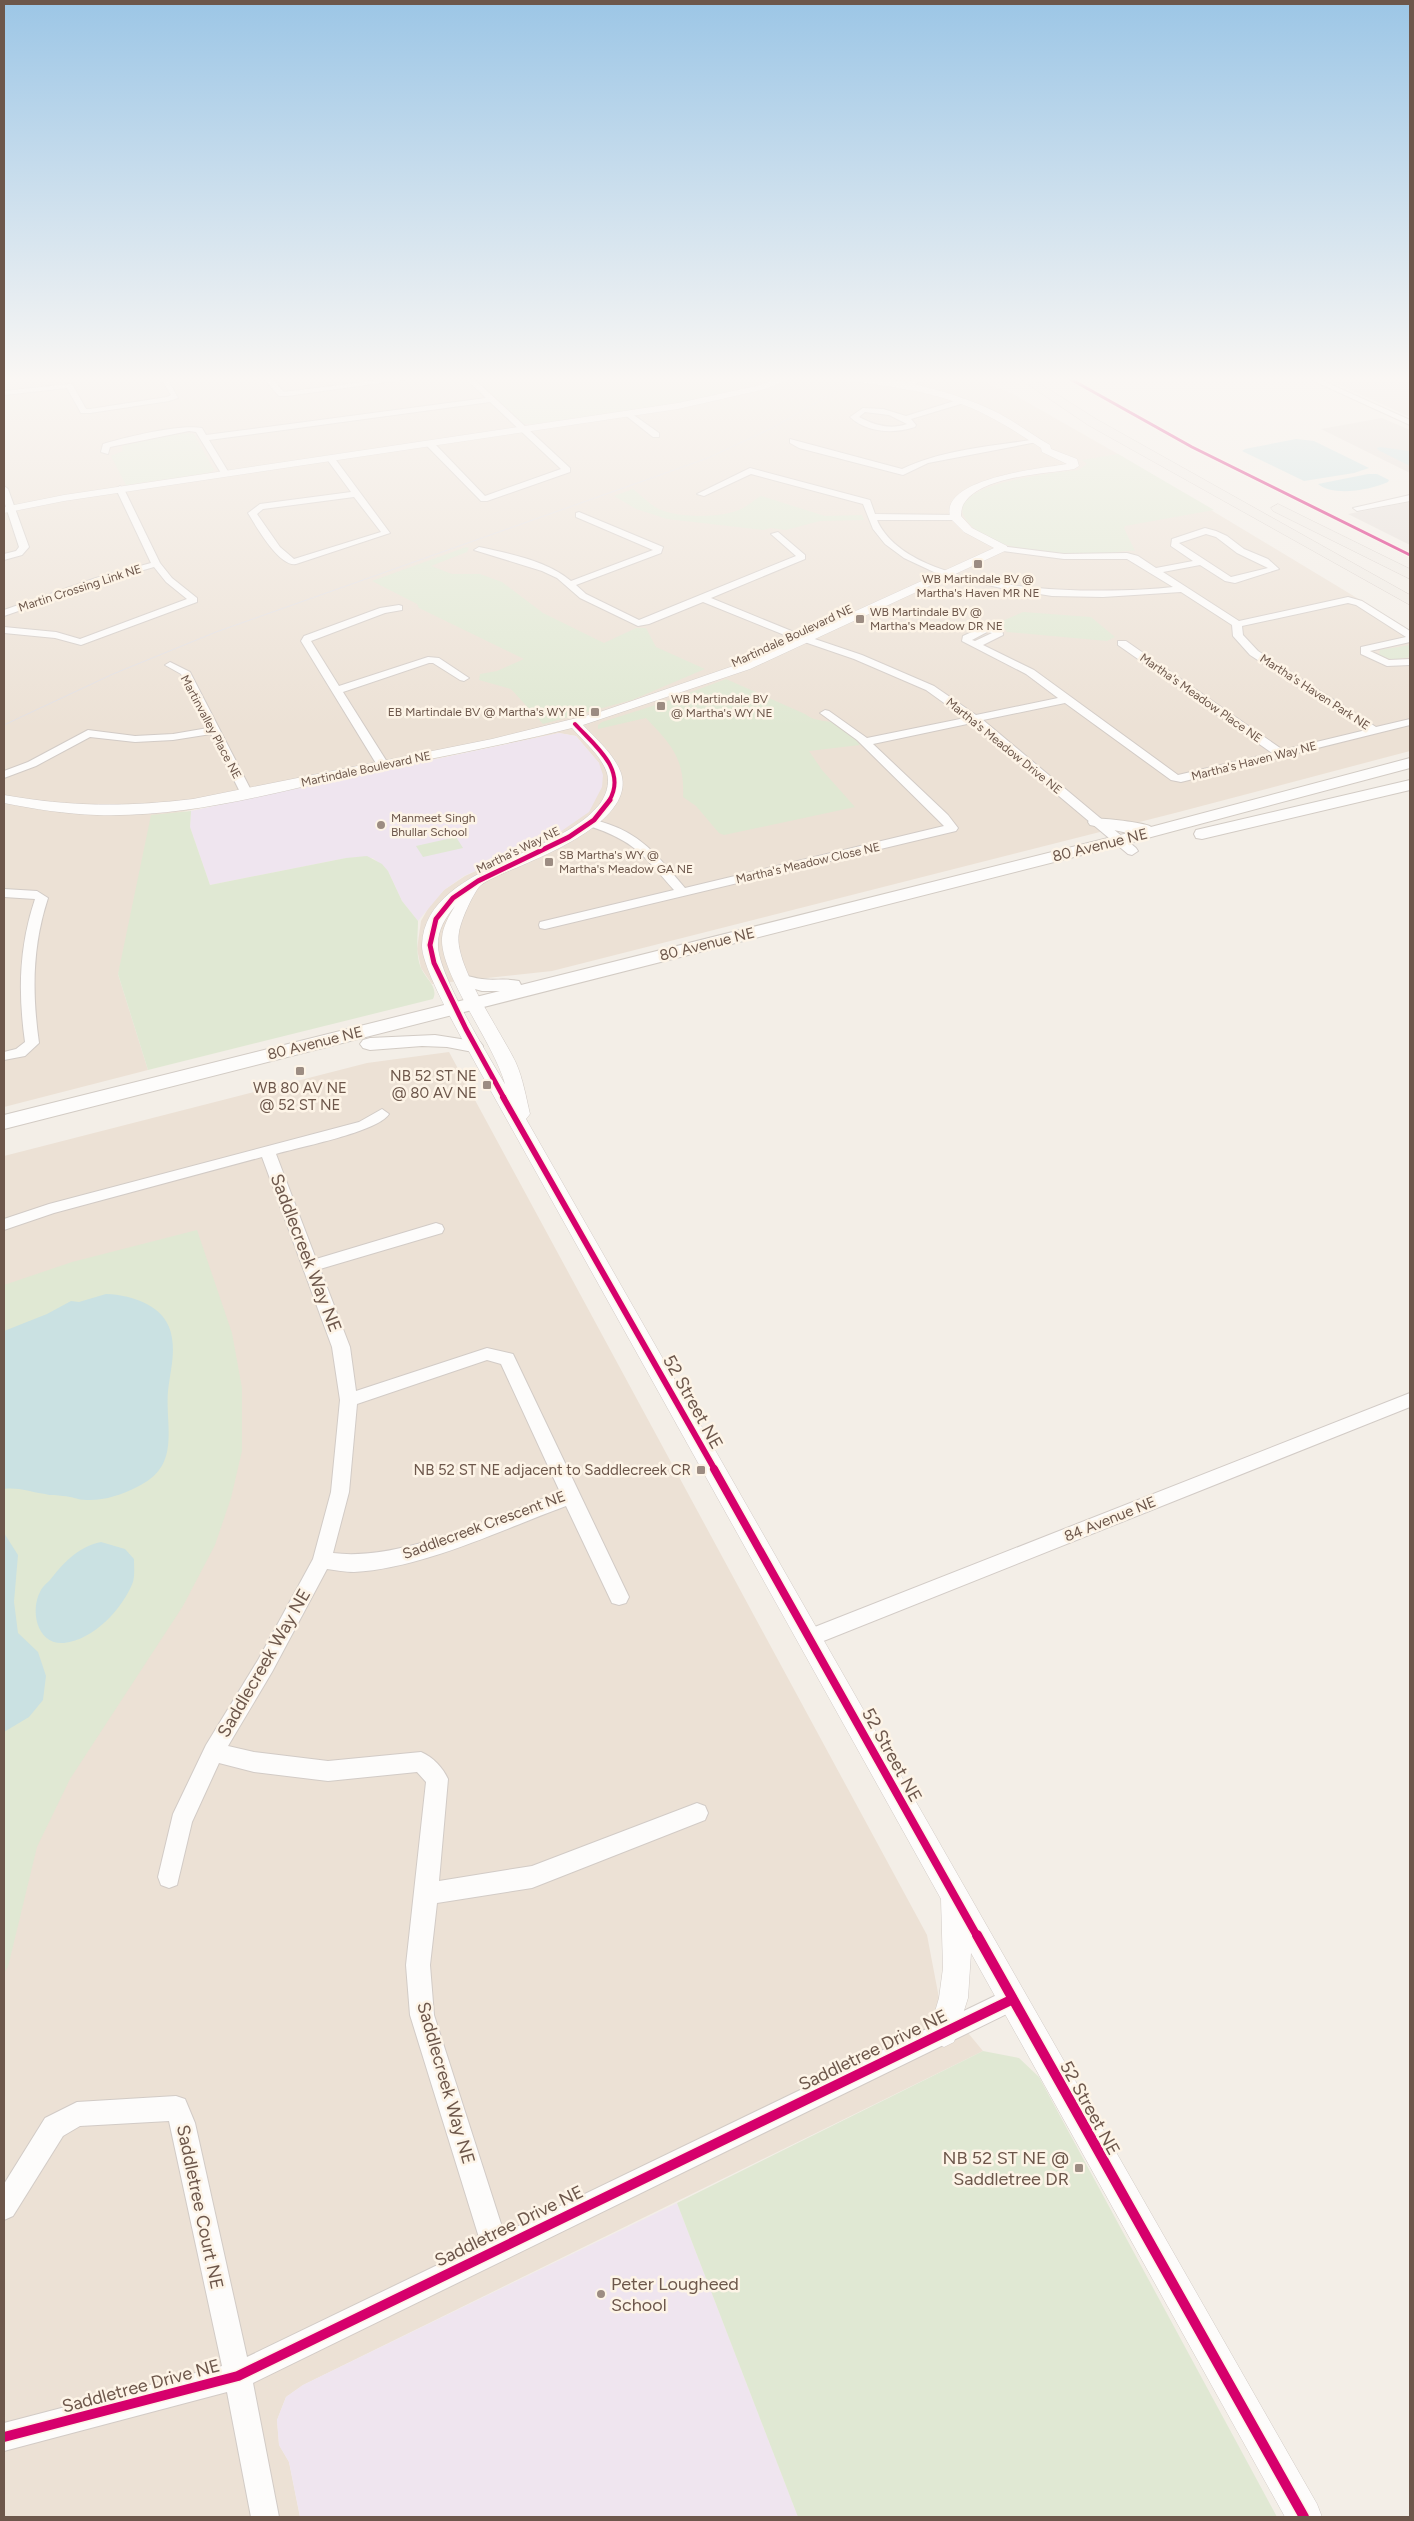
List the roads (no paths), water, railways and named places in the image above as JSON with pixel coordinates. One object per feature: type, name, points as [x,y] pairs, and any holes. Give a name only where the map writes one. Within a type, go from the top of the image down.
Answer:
[{"type":"main road","points":[[1219,494],[1410,601]]},
{"type":"main road","points":[[1264,501],[1410,574]]},
{"type":"main road","name":"80 Avenue NE","points":[[4,1122],[458,1014],[1125,846],[1196,820],[1410,763]]},
{"type":"main road","name":"80 Avenue NE","points":[[480,1008],[565,980],[1125,846],[1410,785]]},
{"type":"main road","points":[[1096,822],[1130,828],[1196,820]]},
{"type":"main road","points":[[464,980],[504,986],[565,980]]},
{"type":"main road","name":"80 Avenue NE","points":[[4,1138],[370,1044],[458,1014]]},
{"type":"main road","points":[[370,1044],[448,1040],[473,1046]]},
{"type":"street","points":[[4,557],[19,552],[24,547],[7,509],[5,494]]},
{"type":"street","points":[[7,509],[98,494]]},
{"type":"street","points":[[4,630],[48,634],[81,642],[194,600],[169,580],[156,564],[122,494]]},
{"type":"street","points":[[356,494],[386,533],[293,562],[277,549],[252,513],[260,507],[356,494]]},
{"type":"street","points":[[479,494],[484,499],[499,494]]},
{"type":"street","points":[[835,494],[867,502],[871,517],[888,542],[941,572],[1002,586],[1063,595],[1105,596],[1182,589]]},
{"type":"street","points":[[954,517],[960,500],[967,494]]},
{"type":"street","points":[[1357,508],[1410,498]]},
{"type":"street","points":[[571,584],[658,550],[658,547],[579,516]]},
{"type":"street","points":[[871,517],[954,517],[968,530],[998,546],[1042,556],[1078,558],[1127,556],[1237,624],[1348,600],[1359,603],[1410,637]]},
{"type":"street","points":[[1154,571],[1200,562],[1228,579],[1235,580],[1274,570],[1255,556],[1245,554],[1235,547],[1233,543],[1217,533],[1198,532],[1175,541],[1176,547],[1200,562]]},
{"type":"street","points":[[480,550],[495,552],[545,569],[571,584],[583,596],[638,623],[646,622],[709,597],[802,557],[775,534]]},
{"type":"street","name":"Martindale Boulevard NE","points":[[719,673],[731,662],[800,634],[998,546]]},
{"type":"street","name":"Martin Crossing Link NE","points":[[4,613],[99,580],[156,564]]},
{"type":"street","name":"Martha's Meadow Drive NE","points":[[709,597],[930,688],[976,720],[1125,846]]},
{"type":"street","points":[[383,765],[306,641],[308,638],[383,610],[399,608]]},
{"type":"street","name":"Martha's Haven Park NE","points":[[1237,624],[1238,636],[1254,653],[1375,730],[1410,722]]},
{"type":"street","name":"Martindale Boulevard NE","points":[[4,799],[60,808],[114,811],[155,809],[247,794],[575,724],[643,703],[719,673],[746,666],[800,634]]},
{"type":"street","points":[[1410,637],[1365,649],[1365,652],[1385,664],[1393,665],[1410,662]]},
{"type":"street","name":"Martha's Meadow Place NE","points":[[1122,643],[1281,754]]},
{"type":"street","name":"Martha's Haven Way NE","points":[[977,644],[1030,672],[1175,778],[1181,779],[1375,730]]},
{"type":"street","points":[[338,690],[428,660],[435,660],[464,678]]},
{"type":"street","name":"Martinvalley Place NE","points":[[170,665],[185,672],[247,794]]},
{"type":"street","points":[[825,713],[841,721],[866,742],[1068,699]]},
{"type":"street","name":"Martha's Way NE","points":[[458,1014],[440,976],[430,946],[436,921],[447,903],[510,864],[571,836],[592,823],[606,810],[613,795],[614,772],[606,759],[575,724]]},
{"type":"street","points":[[4,775],[32,764],[88,733],[136,738],[173,737],[214,730]]},
{"type":"street","name":"Martha's Meadow Close NE","points":[[545,926],[952,828],[880,759],[866,742]]},
{"type":"street","points":[[4,785],[24,774],[32,764]]},
{"type":"street","points":[[592,823],[620,832],[643,847],[683,893]]},
{"type":"street","name":"Martha's Way NE","points":[[472,886],[453,926],[450,940],[464,980],[480,1008]]},
{"type":"street","points":[[4,894],[37,895],[42,898],[26,958],[26,1002],[32,1042],[20,1053],[4,1056]]},
{"type":"street","name":"52 Street NE","points":[[480,1008],[508,1065],[528,1138]]},
{"type":"street","name":"52 Street NE","points":[[458,1014],[473,1046],[528,1138],[1011,2000],[1304,2517]]},
{"type":"street","points":[[4,1225],[49,1209],[364,1125],[382,1114]]},
{"type":"street","name":"Saddlecreek Way NE","points":[[267,1151],[341,1348],[348,1400],[340,1492],[322,1560],[265,1666],[213,1752],[254,1762],[328,1771],[422,1762],[437,1779],[427,1894],[418,1965],[422,2015],[496,2249]]},
{"type":"street","points":[[311,1266],[436,1229]]},
{"type":"street","name":"Saddlecreek Crescent NE","points":[[322,1560],[352,1564],[385,1560],[431,1548],[571,1496],[507,1359],[488,1354],[348,1400]]},
{"type":"street","name":"84 Avenue NE","points":[[809,1638],[1410,1400]]},
{"type":"street","points":[[571,1496],[619,1597]]},
{"type":"street","points":[[169,1877],[181,1820],[213,1752]]},
{"type":"street","points":[[427,1894],[532,1877],[697,1813]]},
{"type":"street","points":[[944,2032],[954,2002],[959,1964],[953,1895]]},
{"type":"street","name":"Saddletree Drive NE","points":[[4,2437],[238,2376],[1011,2000]]},
{"type":"street","name":"Saddletree Court NE","points":[[4,2208],[54,2127],[77,2114],[176,2108],[183,2123],[238,2376]]},
{"type":"street","points":[[238,2376],[265,2517]]},
{"type":"water","points":[[106,1294],[127,1297],[148,1304],[164,1318],[169,1327],[173,1351],[168,1391],[169,1432],[166,1457],[160,1468],[151,1478],[137,1487],[99,1500],[83,1500],[19,1489],[4,1489],[4,1331],[47,1314],[71,1301],[79,1302]]},
{"type":"water","points":[[4,1533],[18,1555],[14,1602],[18,1633],[38,1652],[46,1676],[43,1700],[29,1717],[4,1732]]},
{"type":"water","points":[[101,1542],[125,1549],[134,1559],[134,1579],[128,1592],[115,1612],[86,1636],[64,1643],[47,1639],[38,1625],[36,1617],[37,1600],[41,1590],[78,1551]]},
{"type":"tram line","points":[[4,725],[113,674],[216,632],[607,494]]},
{"type":"place","name":"WB Martindale BV @ Martha's Haven MR NE","points":[[978,564]]},
{"type":"place","name":"WB Martindale BV @ Martha's Meadow DR NE","points":[[860,619]]},
{"type":"place","name":"WB Martindale BV @ Martha's WY NE","points":[[661,706]]},
{"type":"place","name":"EB Martindale BV @ Martha's WY NE","points":[[595,712]]},
{"type":"place","name":"Manmeet Singh Bhullar School","points":[[381,825]]},
{"type":"place","name":"SB Martha's WY @ Martha's Meadow GA NE","points":[[549,862]]},
{"type":"place","name":"WB 80 AV NE @ 52 ST NE","points":[[300,1071]]},
{"type":"place","name":"NB 52 ST NE @ 80 AV NE","points":[[487,1085]]},
{"type":"place","name":"NB 52 ST NE adjacent to Saddlecreek CR","points":[[701,1470]]},
{"type":"place","name":"NB 52 ST NE @ Saddletree DR","points":[[1079,2168]]},
{"type":"place","name":"Peter Lougheed School","points":[[601,2294]]}]
